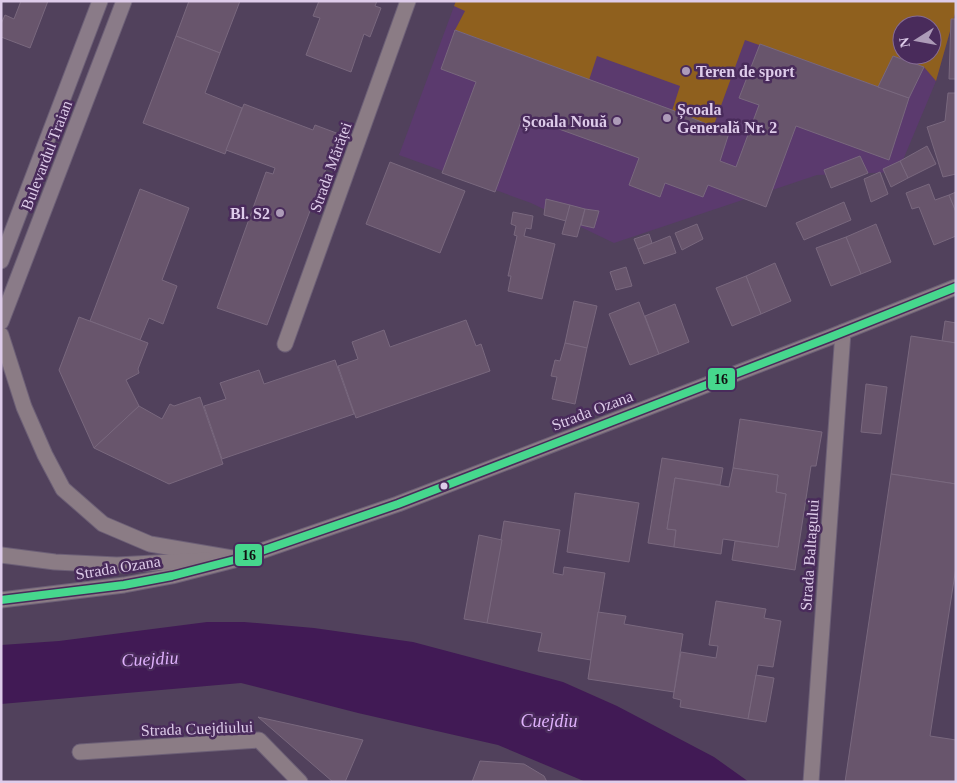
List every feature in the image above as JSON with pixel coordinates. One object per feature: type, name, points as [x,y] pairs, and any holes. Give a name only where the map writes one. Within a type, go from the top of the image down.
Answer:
[{"type":"main road","name":"Bulevardul Traian","points":[[1,261],[100,1]]},
{"type":"main road","name":"Bulevardul Traian","points":[[1,322],[124,1]]},
{"type":"street","name":"Strada Mărăței","points":[[285,344],[408,1]]},
{"type":"street","name":"Strada Ozana","points":[[1,600],[124,585],[172,576],[238,559],[398,504],[956,287]]},
{"type":"street","name":"Strada Baltagului","points":[[811,782],[843,332]]},
{"type":"street","points":[[1,335],[24,407],[45,455],[63,488],[104,524],[150,544],[238,559]]},
{"type":"street","name":"Strada Ozana","points":[[1,556],[55,562],[117,565],[238,559]]},
{"type":"street","name":"Strada Cuejdiului","points":[[80,752],[259,740],[300,782]]},
{"type":"shaded area","name":"Școala Generală Nr. 2","points":[[456,1],[956,1],[956,10],[942,60],[942,15],[892,15],[892,65],[941,65],[936,81],[898,172],[817,175],[614,243],[531,203],[399,155]]},
{"type":"shaded area","points":[[456,1],[956,1],[956,10],[942,60],[942,15],[892,15],[892,65],[878,87],[745,40],[715,122],[711,126],[672,111],[680,86],[597,56],[589,80],[455,30],[465,11],[454,6]]},
{"type":"shaded area","points":[[919,65],[941,65],[936,81],[924,67]]},
{"type":"water","name":"Cuejdiu","points":[[207,622],[244,622],[314,628],[413,642],[563,682],[617,706],[714,757],[749,782],[586,782],[498,745],[358,713],[241,683],[1,704],[1,645],[59,641]]},
{"type":"building","points":[[21,1],[48,1],[30,48],[1,37],[1,24],[5,15],[14,19]]},
{"type":"building","points":[[189,1],[240,1],[220,53],[176,36]]},
{"type":"building","points":[[319,1],[377,1],[375,6],[381,8],[370,37],[364,34],[351,72],[306,55],[320,18],[313,16]]},
{"type":"building","points":[[951,19],[956,19],[956,79],[949,79]]},
{"type":"building","name":"Școala Nouă","points":[[455,30],[729,133],[720,161],[736,167],[759,105],[739,98],[760,44],[909,98],[889,160],[796,126],[766,207],[708,185],[703,197],[665,183],[660,197],[629,185],[639,158],[523,116],[495,192],[442,173],[476,82],[441,69]]},
{"type":"building","points":[[176,36],[220,53],[205,93],[242,108],[225,154],[143,123]]},
{"type":"building","points":[[892,58],[892,65],[918,65],[924,67],[909,98],[878,87]]},
{"type":"building","points":[[948,93],[956,93],[956,174],[943,177],[927,127],[945,121]]},
{"type":"building","name":"Bl. S2","points":[[244,104],[313,130],[315,125],[339,134],[267,325],[217,308],[266,172],[273,174],[275,168],[226,150]]},
{"type":"building","points":[[927,146],[936,164],[908,178],[900,161]]},
{"type":"building","points":[[860,156],[868,173],[831,188],[824,170]]},
{"type":"building","points":[[900,161],[908,178],[891,187],[883,169]]},
{"type":"building","points":[[390,162],[465,191],[440,253],[366,224]]},
{"type":"building","points":[[880,172],[888,194],[871,202],[864,179]]},
{"type":"building","points":[[929,184],[935,200],[949,195],[956,212],[956,236],[934,245],[919,207],[912,209],[906,193]]},
{"type":"building","points":[[140,189],[189,208],[162,280],[177,286],[163,324],[149,318],[140,340],[90,321]]},
{"type":"building","points":[[956,192],[956,212],[949,195]]},
{"type":"building","points":[[546,199],[570,205],[566,221],[544,215]]},
{"type":"building","points":[[844,202],[851,220],[804,240],[796,223]]},
{"type":"building","points":[[570,205],[585,209],[577,237],[562,234]]},
{"type":"building","points":[[585,209],[599,211],[594,228],[581,225]]},
{"type":"building","points":[[513,212],[533,216],[531,229],[526,228],[524,236],[555,244],[542,299],[508,291],[511,276],[508,276],[517,236],[514,235],[516,226],[511,224]]},
{"type":"building","points":[[697,224],[703,239],[682,250],[675,233]]},
{"type":"building","points":[[876,224],[891,262],[861,274],[846,237]]},
{"type":"building","points":[[649,234],[652,243],[638,249],[634,239]]},
{"type":"building","points":[[670,236],[676,253],[644,264],[638,249]]},
{"type":"building","points":[[846,237],[861,274],[831,286],[816,248]]},
{"type":"building","points":[[775,263],[791,301],[761,314],[746,276]]},
{"type":"building","points":[[626,267],[632,286],[616,290],[610,272]]},
{"type":"building","points":[[746,276],[761,314],[732,326],[716,288]]},
{"type":"building","points":[[574,301],[597,306],[587,348],[565,343]]},
{"type":"building","points":[[639,302],[659,354],[630,365],[609,314]]},
{"type":"building","points":[[675,304],[689,342],[659,354],[645,316]]},
{"type":"building","points":[[79,317],[148,343],[138,369],[139,373],[126,380],[139,406],[94,448],[59,370]]},
{"type":"building","points":[[466,320],[476,346],[481,344],[490,371],[356,418],[338,366],[358,359],[352,342],[384,330],[390,347]]},
{"type":"building","points":[[945,321],[956,323],[956,343],[942,341]]},
{"type":"building","points":[[911,336],[956,343],[956,484],[891,474]]},
{"type":"building","points":[[565,343],[587,348],[575,404],[552,399],[557,377],[551,376],[555,360],[560,361]]},
{"type":"building","points":[[335,360],[354,414],[222,459],[204,406],[226,399],[220,383],[259,370],[264,384]]},
{"type":"building","points":[[866,384],[887,387],[881,434],[861,432]]},
{"type":"building","points":[[200,397],[223,464],[169,484],[94,448],[139,406],[162,419],[170,404],[174,406]]},
{"type":"building","points":[[740,419],[822,432],[816,466],[811,466],[795,570],[732,560],[735,541],[778,547],[786,494],[776,492],[778,475],[733,468]]},
{"type":"building","points":[[662,458],[723,468],[720,485],[675,478],[667,529],[676,530],[674,547],[648,543]]},
{"type":"building","points":[[733,468],[778,475],[776,492],[786,494],[778,547],[723,539],[721,554],[674,547],[676,530],[667,529],[675,478],[729,487]]},
{"type":"building","points":[[891,474],[956,484],[956,567],[930,736],[956,740],[956,782],[845,782]]},
{"type":"building","points":[[575,493],[639,503],[629,562],[567,552]]},
{"type":"building","points":[[504,521],[560,530],[553,573],[563,575],[564,567],[605,573],[591,660],[538,651],[542,633],[487,623]]},
{"type":"building","points":[[479,535],[502,540],[487,623],[464,619]]},
{"type":"building","points":[[716,601],[766,609],[764,618],[781,621],[773,667],[758,665],[748,719],[680,707],[681,700],[673,698],[681,652],[716,658],[718,646],[709,645]]},
{"type":"building","points":[[598,612],[626,616],[624,624],[683,634],[674,692],[588,679]]},
{"type":"building","points":[[756,675],[774,678],[766,722],[748,719]]},
{"type":"building","points":[[258,717],[363,740],[345,782],[333,782]]},
{"type":"building","points":[[480,761],[524,764],[544,776],[547,782],[472,782]]},
{"type":"transit line","name":"16","points":[[1,600],[124,585],[172,576],[238,559],[398,504],[956,287]]},
{"type":"place","name":"Teren de sport","points":[[686,71]]},
{"type":"place","name":"Școala Generală Nr. 2","points":[[667,118]]},
{"type":"place","name":"Școala Nouă","points":[[617,121]]},
{"type":"place","name":"Bl. S2","points":[[280,213]]}]
